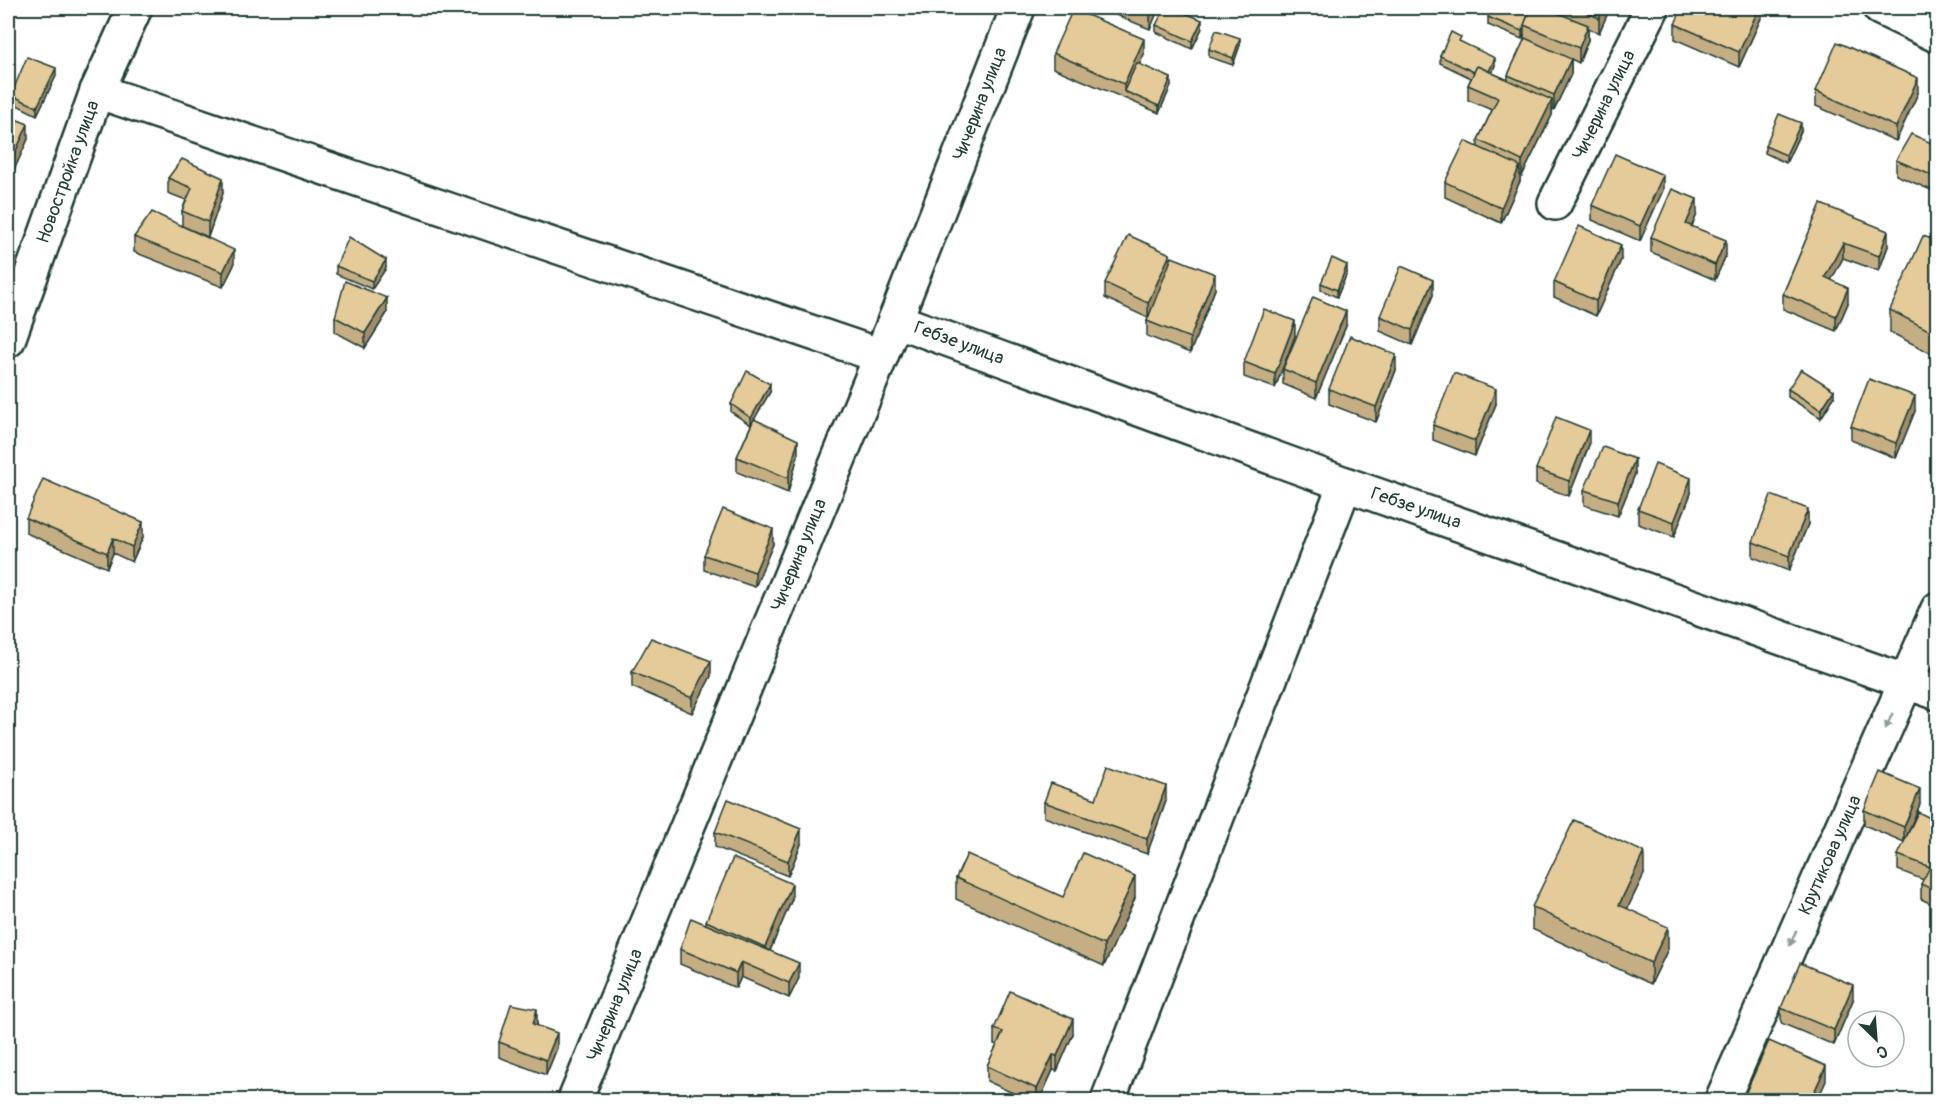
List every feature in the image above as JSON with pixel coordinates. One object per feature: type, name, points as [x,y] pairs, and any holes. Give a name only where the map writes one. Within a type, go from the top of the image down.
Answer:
[{"type":"street","name":"Новостройка улица","points":[[8,340],[97,91],[135,8]]},
{"type":"street","name":"Чичерина улица","points":[[575,1101],[881,356],[1018,8]]},
{"type":"street","name":"Чичерина улица","points":[[1555,203],[1652,8]]},
{"type":"street","points":[[1880,8],[1938,36]]},
{"type":"street","points":[[97,91],[881,356]]},
{"type":"street","name":"Гебзе улица","points":[[895,320],[1346,484],[1938,693]]},
{"type":"street","points":[[1108,1101],[1346,484]]},
{"type":"street","name":"Крутикова улица","points":[[1722,1101],[1938,609]]},
{"type":"building","points":[[1135,8],[1153,8],[1150,14]]},
{"type":"building","points":[[1165,8],[1173,8],[1202,20],[1192,41],[1156,25]]},
{"type":"building","points":[[1492,8],[1530,9],[1522,31],[1488,17]]},
{"type":"building","points":[[1531,8],[1545,8],[1588,25],[1579,48],[1524,25]]},
{"type":"building","points":[[1576,8],[1603,8],[1599,18]]},
{"type":"building","points":[[1682,8],[1759,8],[1739,52],[1675,24]]},
{"type":"building","points":[[1073,9],[1144,39],[1124,84],[1053,53]]},
{"type":"building","points":[[1216,30],[1240,38],[1233,58],[1209,49]]},
{"type":"building","points":[[1451,32],[1461,37],[1459,41],[1495,58],[1489,71],[1477,66],[1474,72],[1440,56]]},
{"type":"building","points":[[1525,38],[1571,59],[1554,95],[1508,75]]},
{"type":"building","points":[[1837,42],[1918,78],[1896,127],[1816,91]]},
{"type":"building","points":[[27,57],[56,68],[37,107],[11,95]]},
{"type":"building","points":[[1137,63],[1171,78],[1159,106],[1124,91]]},
{"type":"building","points":[[1477,66],[1552,100],[1522,161],[1478,140],[1498,98],[1468,85]]},
{"type":"building","points":[[1779,114],[1801,123],[1786,155],[1765,146]]},
{"type":"building","points":[[8,116],[28,124],[9,166],[8,165]]},
{"type":"building","points":[[1911,134],[1938,146],[1938,178],[1896,160]]},
{"type":"building","points":[[1465,141],[1520,166],[1501,208],[1445,182]]},
{"type":"building","points":[[1615,154],[1663,175],[1640,226],[1592,205]]},
{"type":"building","points":[[182,159],[223,178],[208,222],[182,211],[192,188],[168,178]]},
{"type":"building","points":[[1672,189],[1697,199],[1686,224],[1726,240],[1715,265],[1651,237]]},
{"type":"building","points":[[1821,204],[1888,231],[1879,256],[1843,243],[1825,277],[1848,288],[1836,316],[1783,294]]},
{"type":"building","points":[[152,212],[234,250],[223,272],[134,237]]},
{"type":"building","points":[[1579,226],[1621,245],[1596,301],[1554,282]]},
{"type":"building","points":[[1128,235],[1170,254],[1148,303],[1105,283]]},
{"type":"building","points":[[1923,236],[1938,241],[1938,335],[1890,310]]},
{"type":"building","points":[[349,237],[386,260],[372,281],[336,266]]},
{"type":"building","points":[[1172,257],[1215,274],[1190,338],[1147,321]]},
{"type":"building","points":[[1332,258],[1347,265],[1337,290],[1321,283]]},
{"type":"building","points":[[1401,266],[1433,280],[1412,330],[1380,316]]},
{"type":"building","points":[[345,281],[387,298],[365,333],[335,317]]},
{"type":"building","points":[[1313,297],[1346,311],[1316,383],[1283,369]]},
{"type":"building","points":[[1264,309],[1295,321],[1275,374],[1244,362]]},
{"type":"building","points":[[1350,336],[1396,355],[1376,407],[1329,389]]},
{"type":"building","points":[[1801,369],[1834,390],[1821,410],[1788,389]]},
{"type":"building","points":[[747,371],[770,384],[751,418],[731,404]]},
{"type":"building","points":[[1454,373],[1496,389],[1475,441],[1433,425]]},
{"type":"building","points":[[1869,379],[1915,396],[1896,443],[1851,426]]},
{"type":"building","points":[[1556,417],[1589,430],[1569,481],[1536,469]]},
{"type":"building","points":[[754,419],[798,440],[788,478],[737,457]]},
{"type":"building","points":[[1603,447],[1635,459],[1618,501],[1584,490]]},
{"type":"building","points":[[1655,464],[1691,478],[1674,522],[1638,509]]},
{"type":"building","points":[[43,479],[143,522],[132,547],[113,538],[107,553],[26,518]]},
{"type":"building","points":[[1771,495],[1808,509],[1789,556],[1753,542]]},
{"type":"building","points":[[723,509],[773,529],[755,572],[704,555]]},
{"type":"building","points":[[651,638],[711,661],[692,698],[632,672]]},
{"type":"building","points":[[1108,765],[1166,786],[1147,839],[1044,802],[1051,783],[1096,799]]},
{"type":"building","points":[[1880,772],[1920,789],[1904,827],[1864,810]]},
{"type":"building","points":[[728,799],[801,829],[788,861],[715,832]]},
{"type":"building","points":[[1918,812],[1938,822],[1938,892],[1921,884],[1930,867],[1898,855]]},
{"type":"building","points":[[1574,820],[1644,852],[1619,905],[1668,927],[1651,963],[1532,907]]},
{"type":"building","points":[[1083,853],[1135,876],[1104,945],[956,878],[967,854],[1063,897]]},
{"type":"building","points":[[733,858],[792,884],[765,947],[706,921]]},
{"type":"building","points":[[691,918],[799,963],[789,983],[741,962],[736,973],[680,949]]},
{"type":"building","points":[[1800,963],[1853,985],[1834,1030],[1781,1008]]},
{"type":"building","points":[[1010,991],[1073,1019],[1057,1056],[1053,1055],[1037,1089],[987,1066],[1003,1032],[994,1029]]},
{"type":"building","points":[[511,1004],[537,1009],[533,1024],[557,1033],[546,1060],[499,1042]]},
{"type":"building","points":[[1769,1041],[1826,1066],[1810,1101],[1742,1101]]}]
